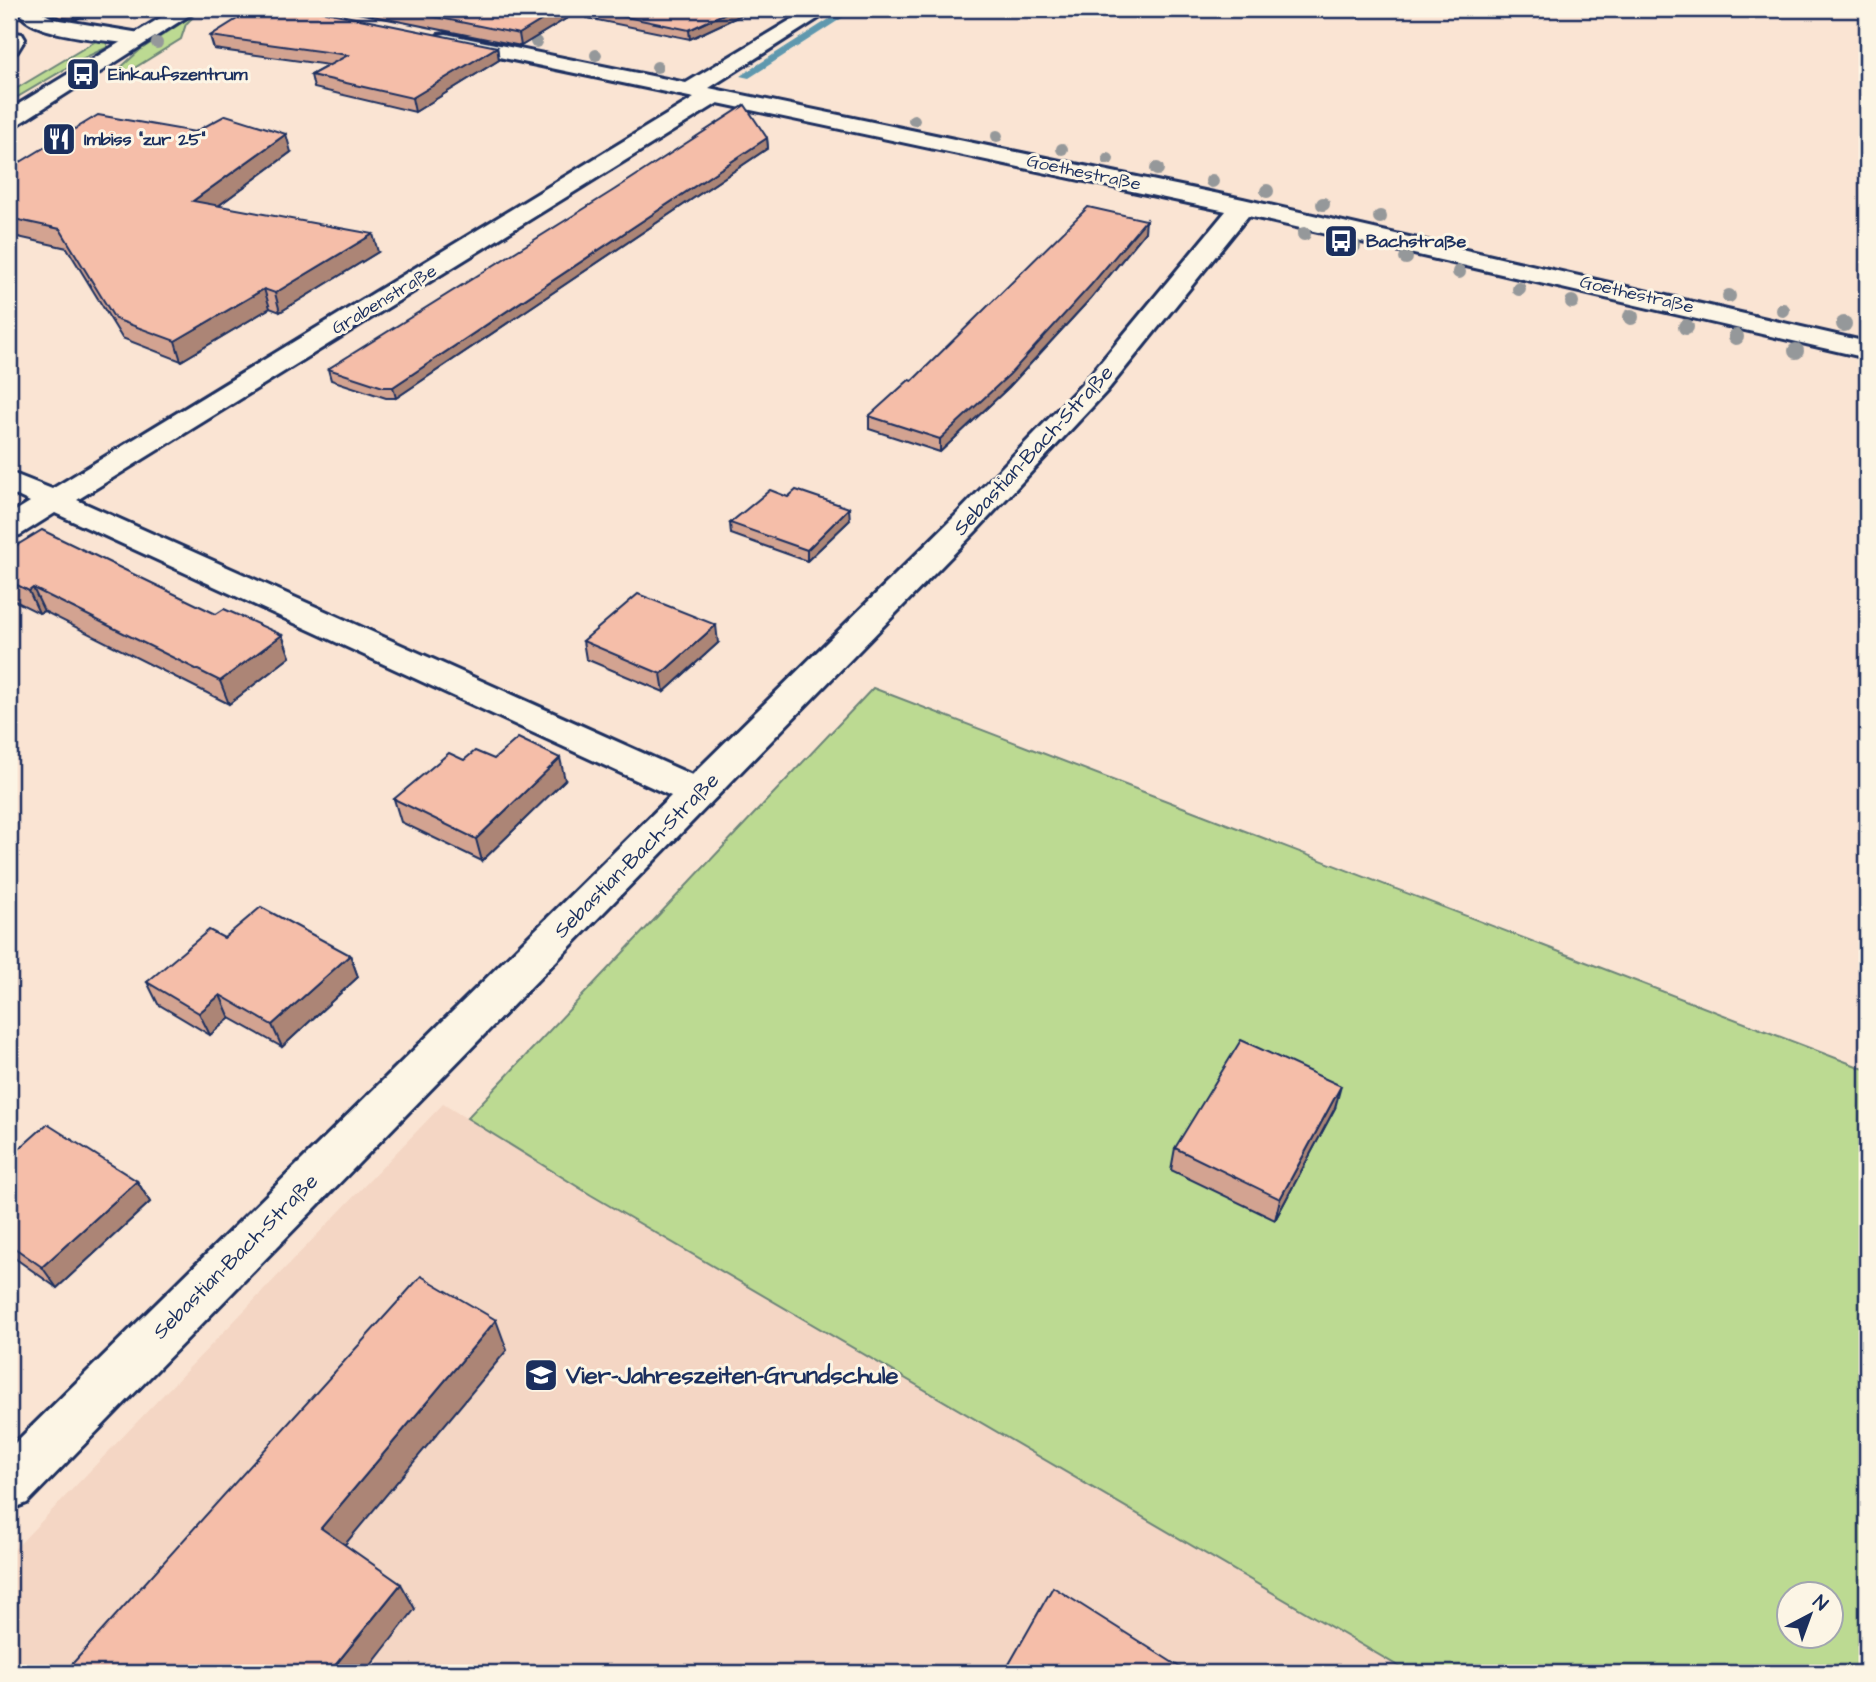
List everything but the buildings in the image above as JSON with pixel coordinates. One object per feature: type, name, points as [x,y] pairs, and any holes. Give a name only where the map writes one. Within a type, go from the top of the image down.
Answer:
[{"type":"street","points":[[9,120],[189,9]]},
{"type":"street","name":"Grabenstraße","points":[[9,528],[703,93],[822,9]]},
{"type":"street","points":[[34,10],[32,16],[49,24],[140,39]]},
{"type":"street","name":"Goethestraße","points":[[419,34],[1243,206],[1577,280],[1867,350]]},
{"type":"street","points":[[9,38],[14,39],[9,47]]},
{"type":"street","name":"Sebastian-Bach-Straße","points":[[9,1485],[965,524],[1096,386],[1243,206]]},
{"type":"street","points":[[9,481],[699,793]]},
{"type":"shaded area","name":"Vier-Jahreszeiten-Grundschule","points":[[443,1104],[591,1195],[1410,1673],[9,1673],[9,1555]]},
{"type":"green space","points":[[192,18],[186,24],[181,39],[128,72],[118,70],[140,50]]},
{"type":"green space","points":[[96,41],[106,42],[108,47],[9,102],[9,93]]},
{"type":"green space","points":[[873,688],[1867,1070],[1867,1673],[1410,1673],[591,1195],[467,1118]]},
{"type":"waterway","points":[[745,76],[851,9]]},
{"type":"place","name":"Einkaufszentrum","points":[[83,74]]},
{"type":"place","name":"Imbiss \"zur 25\"","points":[[59,139]]},
{"type":"place","name":"Bachstraße","points":[[1341,241]]},
{"type":"place","name":"Vier-Jahreszeiten-Grundschule","points":[[541,1375]]}]
